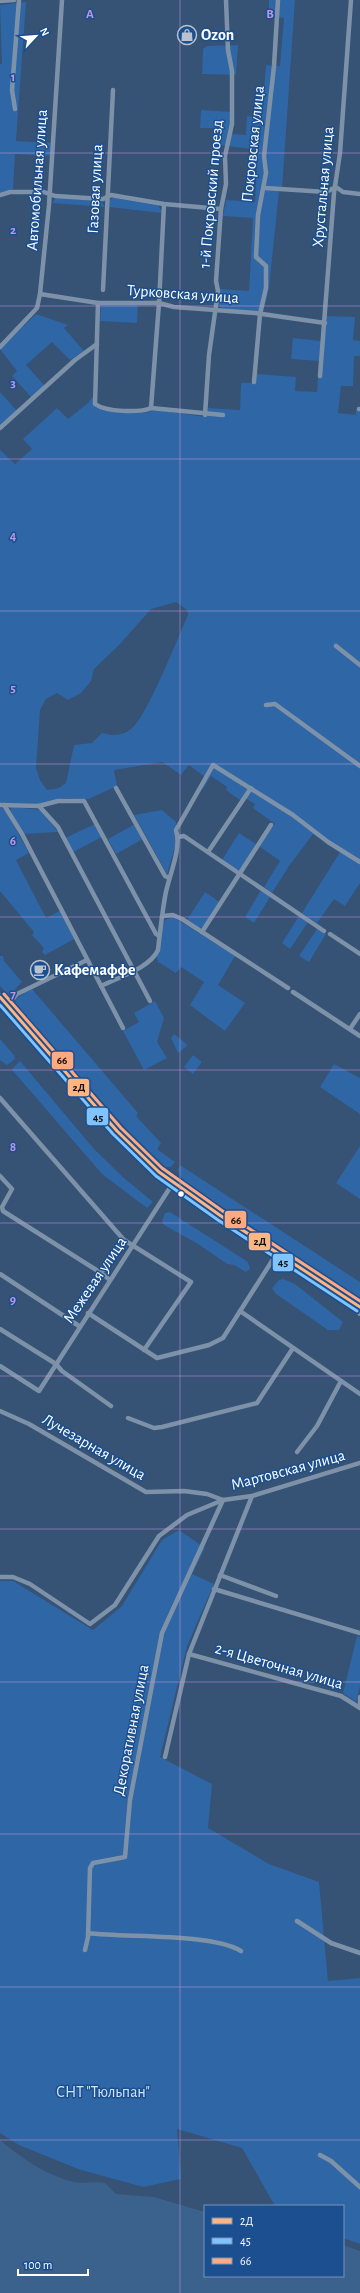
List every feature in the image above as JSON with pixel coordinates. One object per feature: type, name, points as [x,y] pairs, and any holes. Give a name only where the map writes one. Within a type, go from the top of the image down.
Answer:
[{"type":"main road","points":[[0,997],[141,1157],[173,1183],[358,1305]]},
{"type":"street","points":[[0,1],[14,0]]},
{"type":"street","points":[[15,109],[12,90],[19,0]]},
{"type":"street","name":"Автомобильная улица","points":[[0,347],[37,308],[40,294],[50,195],[62,0]]},
{"type":"street","name":"1-й Покровский проезд","points":[[205,415],[209,355],[216,310],[222,209],[226,184],[225,156],[232,124],[232,71],[228,50],[226,0]]},
{"type":"street","name":"Покровская улица","points":[[254,382],[260,314],[266,288],[266,266],[256,257],[256,236],[258,215],[265,188],[267,126],[274,66],[278,0]]},
{"type":"street","name":"Хрустальная улица","points":[[320,376],[351,0]]},
{"type":"street","name":"Газовая улица","points":[[103,290],[113,90]]},
{"type":"street","points":[[265,188],[326,192],[336,187],[344,192],[360,194]]},
{"type":"street","points":[[0,195],[10,192],[44,192],[50,195],[103,199],[108,196],[123,196],[164,204],[222,209]]},
{"type":"street","points":[[151,408],[160,303],[164,204]]},
{"type":"street","name":"Турковская улица","points":[[40,294],[98,303],[160,303],[174,307],[260,314],[324,323]]},
{"type":"street","points":[[98,303],[95,404],[100,407],[143,411],[151,408],[205,415],[223,415]]},
{"type":"street","points":[[0,428],[75,360],[97,344]]},
{"type":"street","points":[[336,646],[360,665]]},
{"type":"street","points":[[266,705],[274,704],[360,766]]},
{"type":"street","points":[[101,986],[155,956],[178,837],[176,830],[178,824],[202,788],[213,765],[251,788],[360,862]]},
{"type":"street","points":[[116,788],[165,876],[169,878]]},
{"type":"street","points":[[208,852],[251,788]]},
{"type":"street","points":[[2,805],[39,806],[58,801],[80,800],[87,805],[156,934],[159,936]]},
{"type":"street","points":[[2,805],[22,834],[123,1028]]},
{"type":"street","points":[[39,806],[58,827],[132,970],[150,1001]]},
{"type":"street","points":[[202,932],[271,825]]},
{"type":"street","points":[[178,837],[184,836],[324,931]]},
{"type":"street","points":[[162,916],[173,915],[288,988]]},
{"type":"street","points":[[330,934],[360,954]]},
{"type":"street","points":[[7,1005],[18,994],[87,960]]},
{"type":"street","points":[[293,992],[360,1036]]},
{"type":"street","points":[[350,1029],[360,1014]]},
{"type":"street","points":[[0,1098],[124,1240],[134,1244],[191,1282],[144,1350]]},
{"type":"street","points":[[0,1176],[12,1189],[2,1207],[3,1211],[110,1280]]},
{"type":"street","name":"Межевая улица","points":[[0,1366],[39,1391],[79,1326],[173,1183]]},
{"type":"street","points":[[101,1273],[124,1240]]},
{"type":"street","points":[[88,1313],[157,1358],[210,1345],[222,1338],[278,1253]]},
{"type":"street","points":[[0,1274],[79,1326]]},
{"type":"street","points":[[358,1305],[360,1313]]},
{"type":"street","points":[[240,1311],[360,1394]]},
{"type":"street","points":[[0,1329],[56,1364],[62,1371],[111,1406]]},
{"type":"street","points":[[128,1418],[154,1428],[257,1403],[293,1348]]},
{"type":"street","points":[[298,1452],[317,1426],[341,1381]]},
{"type":"street","name":"Лучезарная улица","points":[[0,1411],[29,1424],[146,1492],[184,1491],[207,1494],[223,1500]]},
{"type":"street","name":"Мартовская улица","points":[[223,1500],[252,1496],[360,1463]]},
{"type":"street","points":[[165,1758],[189,1654],[252,1496]]},
{"type":"street","points":[[0,1577],[13,1577],[30,1584],[90,1624],[115,1604],[159,1536],[187,1515],[223,1500]]},
{"type":"street","name":"Декоративная улица","points":[[85,1950],[88,1933],[90,1868],[93,1864],[125,1857],[130,1800],[162,1633],[223,1500]]},
{"type":"street","points":[[220,1575],[276,1596]]},
{"type":"street","points":[[214,1589],[360,1633]]},
{"type":"street","name":"2-я Цветочная улица","points":[[189,1654],[341,1696],[360,1708]]},
{"type":"street","points":[[360,1697],[360,1708]]},
{"type":"street","points":[[297,1921],[331,1943],[360,1953]]},
{"type":"street","points":[[88,1933],[200,1940],[233,1946],[241,1950]]},
{"type":"street","points":[[320,2155],[331,2161],[360,2187]]},
{"type":"green space","points":[[269,0],[295,0],[282,189],[279,191],[269,288],[263,313],[221,308],[218,304],[219,289],[249,291],[253,218],[223,216],[226,200],[255,202],[258,150],[213,144],[214,128],[200,128],[201,110],[233,112],[232,134],[246,135],[247,116],[262,118],[266,65],[280,66],[284,18],[269,16]]},
{"type":"green space","points":[[26,2],[16,141],[51,143],[50,156],[15,154],[13,189],[0,193],[0,64],[2,64],[0,5]]},
{"type":"green space","points":[[238,45],[236,75],[202,74],[203,49],[207,46]]},
{"type":"green space","points":[[114,197],[158,204],[162,213],[109,207],[110,200]]},
{"type":"green space","points":[[56,198],[101,201],[105,207],[52,203]]},
{"type":"green space","points":[[138,303],[137,323],[100,321],[101,305]]},
{"type":"green space","points":[[36,314],[68,325],[64,328],[84,351],[70,360],[52,342],[26,365],[44,385],[32,398],[12,376],[17,371],[0,349]]},
{"type":"green space","points":[[327,316],[355,317],[353,340],[360,341],[360,356],[354,356],[353,386],[341,386],[338,413],[356,415],[356,409],[360,407],[360,883],[345,906],[334,899],[317,923],[302,913],[340,852],[313,834],[289,866],[272,893],[264,887],[280,861],[259,846],[275,824],[253,808],[255,804],[245,798],[240,800],[226,790],[227,787],[211,776],[203,789],[200,787],[205,777],[189,765],[181,775],[162,762],[114,770],[117,786],[89,799],[64,798],[39,804],[0,803],[0,450],[15,464],[32,449],[23,439],[57,408],[68,419],[88,403],[94,395],[95,406],[99,409],[142,413],[156,410],[206,417],[208,408],[240,410],[241,383],[256,383],[257,374],[296,377],[295,391],[317,392],[319,361],[291,359],[293,338],[321,341],[326,326]],"holes":[[[176,602],[187,610],[188,615],[162,676],[138,722],[124,733],[114,735],[102,733],[92,743],[74,745],[66,783],[59,788],[47,790],[40,780],[36,768],[40,710],[46,699],[57,693],[68,700],[81,693],[91,681],[94,669],[120,644],[151,609]]]},
{"type":"green space","points":[[0,392],[17,411],[0,427]]},
{"type":"green space","points":[[0,807],[6,811],[29,853],[16,860],[46,918],[60,911],[74,939],[45,955],[42,952],[44,948],[32,935],[34,932],[0,891]]},
{"type":"green space","points":[[12,807],[41,810],[58,832],[23,834],[10,810]]},
{"type":"green space","points":[[162,810],[176,822],[175,847],[167,874],[134,815]]},
{"type":"green space","points":[[95,824],[102,837],[73,852],[65,838]]},
{"type":"green space","points":[[135,824],[143,839],[116,854],[108,839]]},
{"type":"green space","points":[[239,833],[256,844],[241,869],[237,870],[222,860]]},
{"type":"green space","points":[[261,890],[270,897],[254,923],[245,917]]},
{"type":"green space","points":[[205,892],[221,903],[204,927],[199,928],[187,920]]},
{"type":"green space","points":[[299,916],[308,922],[290,949],[282,943]]},
{"type":"green space","points":[[173,917],[235,956],[218,985],[245,1003],[225,1031],[190,1005],[204,982],[181,967],[176,973],[158,962],[157,957],[160,948],[163,925],[165,920]]},
{"type":"green space","points":[[317,929],[326,934],[309,962],[299,956]]},
{"type":"green space","points":[[0,956],[3,956],[4,961],[22,982],[15,989],[17,991],[9,996],[0,986]]},
{"type":"green space","points":[[32,989],[138,1113],[136,1116],[161,1143],[157,1149],[175,1162],[171,1167],[165,1167],[146,1151],[16,1005],[15,999]]},
{"type":"green space","points":[[155,1001],[164,1018],[157,1042],[167,1058],[144,1070],[123,1031],[139,1022],[134,1013]]},
{"type":"green space","points":[[174,1034],[188,1045],[178,1053],[171,1038]]},
{"type":"green space","points":[[0,1039],[14,1055],[15,1059],[7,1065],[0,1060]]},
{"type":"green space","points":[[193,1055],[202,1062],[193,1074],[184,1067]]},
{"type":"green space","points":[[20,1061],[94,1149],[124,1178],[153,1202],[147,1208],[102,1174],[13,1071],[12,1069]]},
{"type":"green space","points":[[334,1064],[360,1078],[360,1114],[320,1087]]},
{"type":"green space","points":[[360,1146],[360,1199],[336,1183]]},
{"type":"green space","points":[[180,1165],[360,1282],[360,1299],[182,1180],[178,1170]]},
{"type":"green space","points":[[170,1212],[248,1262],[250,1269],[246,1272],[234,1265],[227,1264],[198,1244],[164,1225],[162,1221],[165,1213]]},
{"type":"green space","points":[[283,1279],[295,1284],[343,1322],[339,1330],[328,1330],[276,1294],[272,1288],[279,1280]]},
{"type":"green space","name":"СНТ \"Тюльпан\"","points":[[179,1530],[205,1548],[192,1574],[214,1584],[187,1646],[160,1757],[212,1784],[208,1828],[269,1864],[319,1882],[328,1981],[360,1978],[360,2244],[344,2238],[344,2205],[274,2205],[242,2148],[177,2129],[181,2179],[143,2187],[78,2169],[19,2145],[0,2133],[0,1581],[13,1581],[93,1630],[122,1606],[162,1540]]},
{"type":"green space","points":[[357,1636],[360,1637],[360,1686],[356,1702],[343,1693]]},
{"type":"shaded area","points":[[0,2140],[34,2165],[63,2179],[78,2183],[105,2183],[116,2194],[154,2197],[204,2212],[204,2277],[344,2277],[344,2245],[360,2251],[360,2293],[0,2293]]},
{"type":"transit line","name":"66","points":[[4,994],[121,1128],[162,1168],[224,1212],[360,1301]]},
{"type":"transit line","name":"2Д","points":[[0,997],[117,1131],[159,1172],[221,1216],[360,1307]]},
{"type":"transit line","name":"45","points":[[0,1005],[113,1134],[156,1176],[218,1220],[357,1311]]},
{"type":"place","name":"Ozon","points":[[187,35]]},
{"type":"place","name":"Кафемаффе","points":[[40,970]]}]
